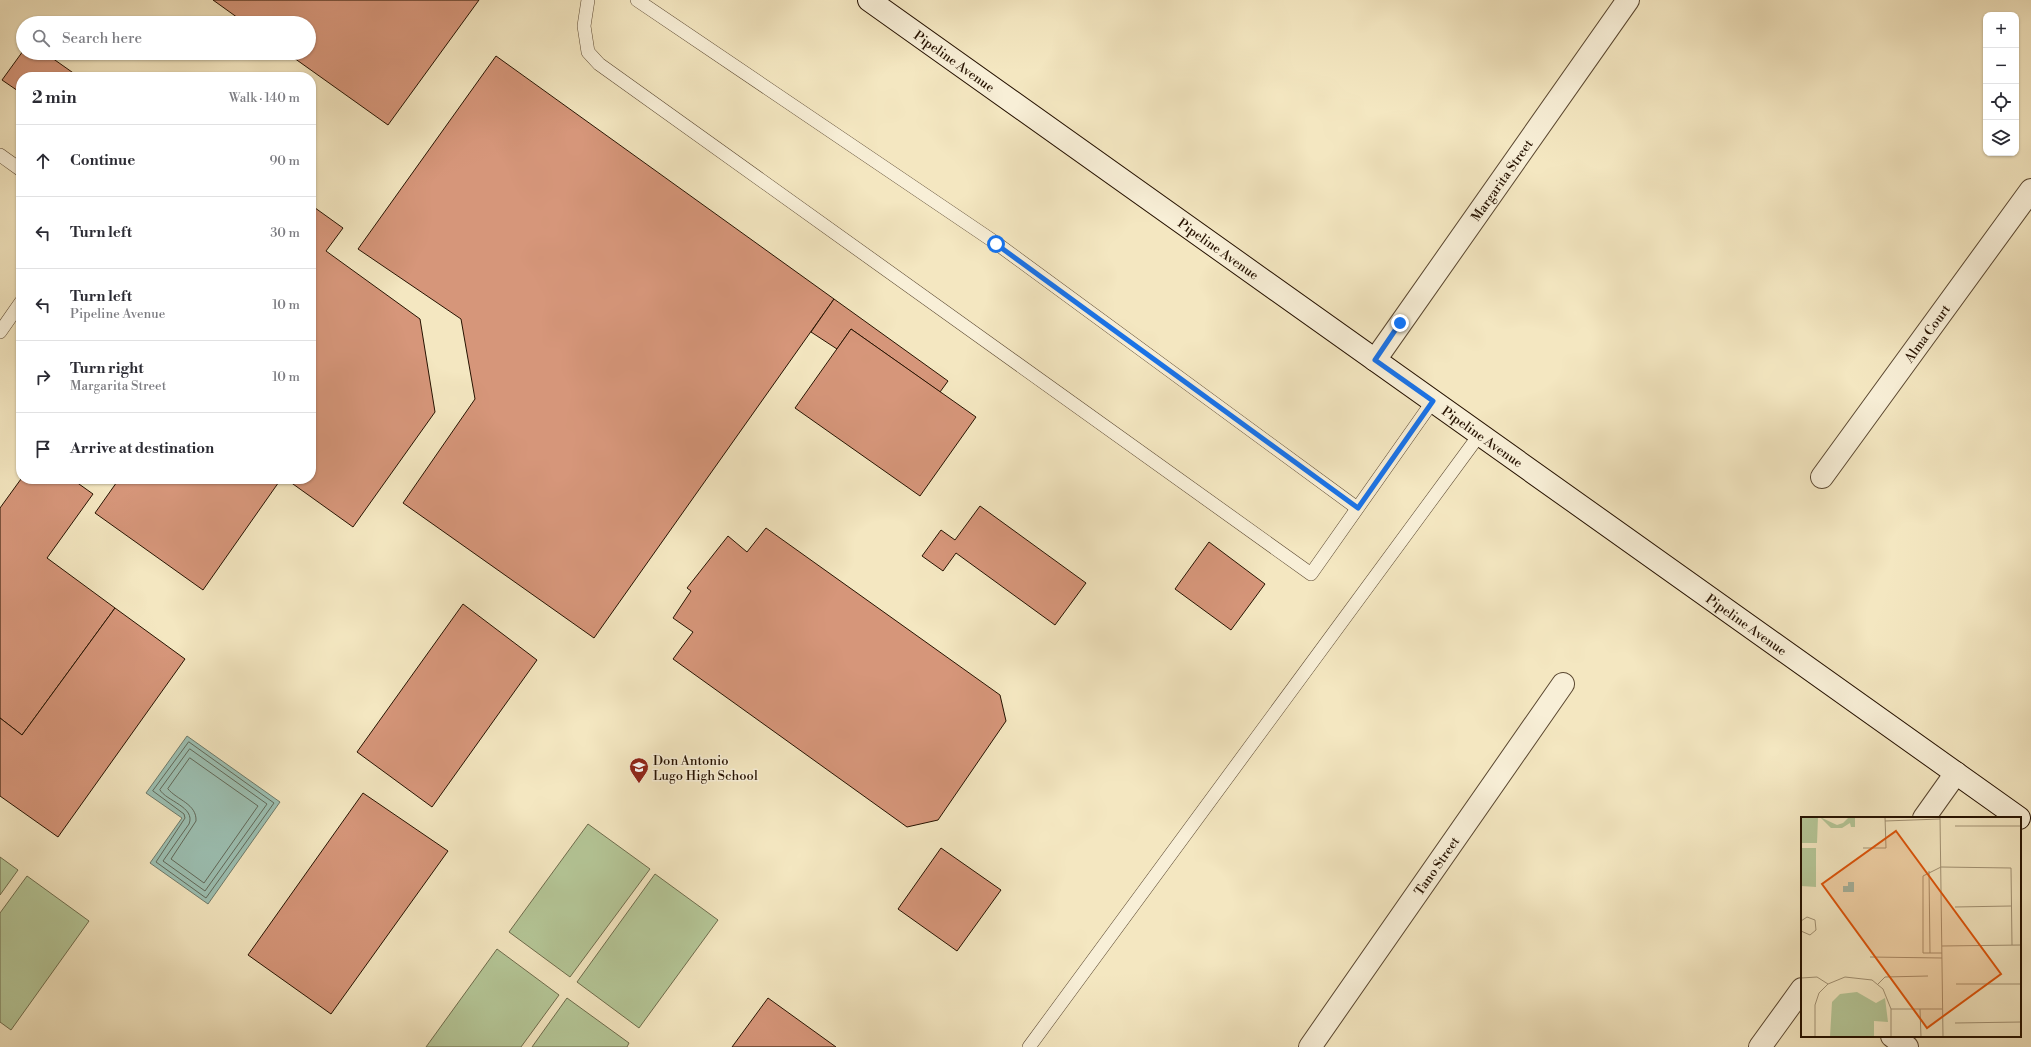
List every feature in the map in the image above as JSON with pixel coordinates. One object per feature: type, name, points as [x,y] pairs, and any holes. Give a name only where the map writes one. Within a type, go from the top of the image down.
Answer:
[{"type":"main road","name":"Pipeline Avenue","points":[[869,0],[2019,817]]},
{"type":"main road","name":"Margarita Street","points":[[1375,360],[1628,0]]},
{"type":"main road","name":"Alma Court","points":[[1822,477],[2031,190]]},
{"type":"main road","name":"Tano Street","points":[[1310,1047],[1563,684]]},
{"type":"main road","points":[[1925,817],[1956,773]]},
{"type":"main road","name":"Pipeline Avenue","points":[[2021,819],[2031,826]]},
{"type":"main road","points":[[1760,1047],[1801,990]]},
{"type":"main road","points":[[1893,1037],[1907,1047]]},
{"type":"lane","points":[[588,0],[584,26],[588,52],[599,64],[1311,574],[1433,401]]},
{"type":"lane","points":[[637,0],[996,244],[1358,508]]},
{"type":"lane","points":[[0,155],[16,166]]},
{"type":"lane","points":[[0,332],[16,309]]},
{"type":"lane","points":[[1030,1047],[1480,434]]},
{"type":"green space","points":[[588,824],[650,869],[570,977],[509,932]]},
{"type":"green space","points":[[0,857],[18,870],[0,895]]},
{"type":"green space","points":[[655,874],[718,920],[639,1028],[577,982]]},
{"type":"green space","points":[[27,876],[89,921],[11,1030],[0,1022],[0,913]]},
{"type":"green space","points":[[497,949],[559,995],[521,1047],[426,1047]]},
{"type":"green space","points":[[567,998],[629,1043],[627,1047],[532,1047]]},
{"type":"water","points":[[187,736],[280,802],[208,904],[150,863],[182,818],[146,793]]},
{"type":"building","points":[[213,0],[479,0],[388,125],[316,74],[316,72],[314,72],[297,60],[316,60],[316,16],[235,16]]},
{"type":"building","points":[[496,56],[834,299],[594,638],[403,503],[475,399],[461,319],[358,249]]},
{"type":"building","points":[[16,60],[55,60],[72,72],[16,72],[16,90],[2,80]]},
{"type":"building","points":[[316,209],[343,228],[326,251],[420,319],[435,412],[353,527],[293,484],[316,484]]},
{"type":"building","points":[[834,299],[948,381],[940,392],[851,329],[837,349],[811,332]]},
{"type":"building","points":[[851,329],[976,417],[920,496],[795,408]]},
{"type":"building","points":[[17,484],[79,484],[93,494],[47,558],[115,608],[22,735],[0,718],[0,508]]},
{"type":"building","points":[[115,484],[277,484],[203,590],[95,513]]},
{"type":"building","points":[[980,506],[1086,583],[1055,625],[956,553],[943,571],[922,556],[941,530],[955,540]]},
{"type":"building","points":[[766,528],[1000,695],[1006,721],[938,820],[907,827],[673,659],[693,632],[673,618],[691,591],[687,588],[728,536],[747,552]]},
{"type":"building","points":[[1209,542],[1265,584],[1231,630],[1175,589]]},
{"type":"building","points":[[463,604],[537,660],[432,807],[357,752]]},
{"type":"building","points":[[115,608],[185,659],[58,837],[0,796],[0,718],[22,735]]},
{"type":"building","points":[[363,793],[448,851],[331,1014],[248,955]]},
{"type":"building","points":[[941,848],[1001,890],[957,951],[898,909]]},
{"type":"building","points":[[768,998],[836,1047],[732,1047]]},
{"type":"place","name":"Don Antonio Lugo High School","points":[[639,784]]},
{"type":"route","points":[[996,244],[1358,508],[1433,401],[1375,360],[1400,323]]}]
